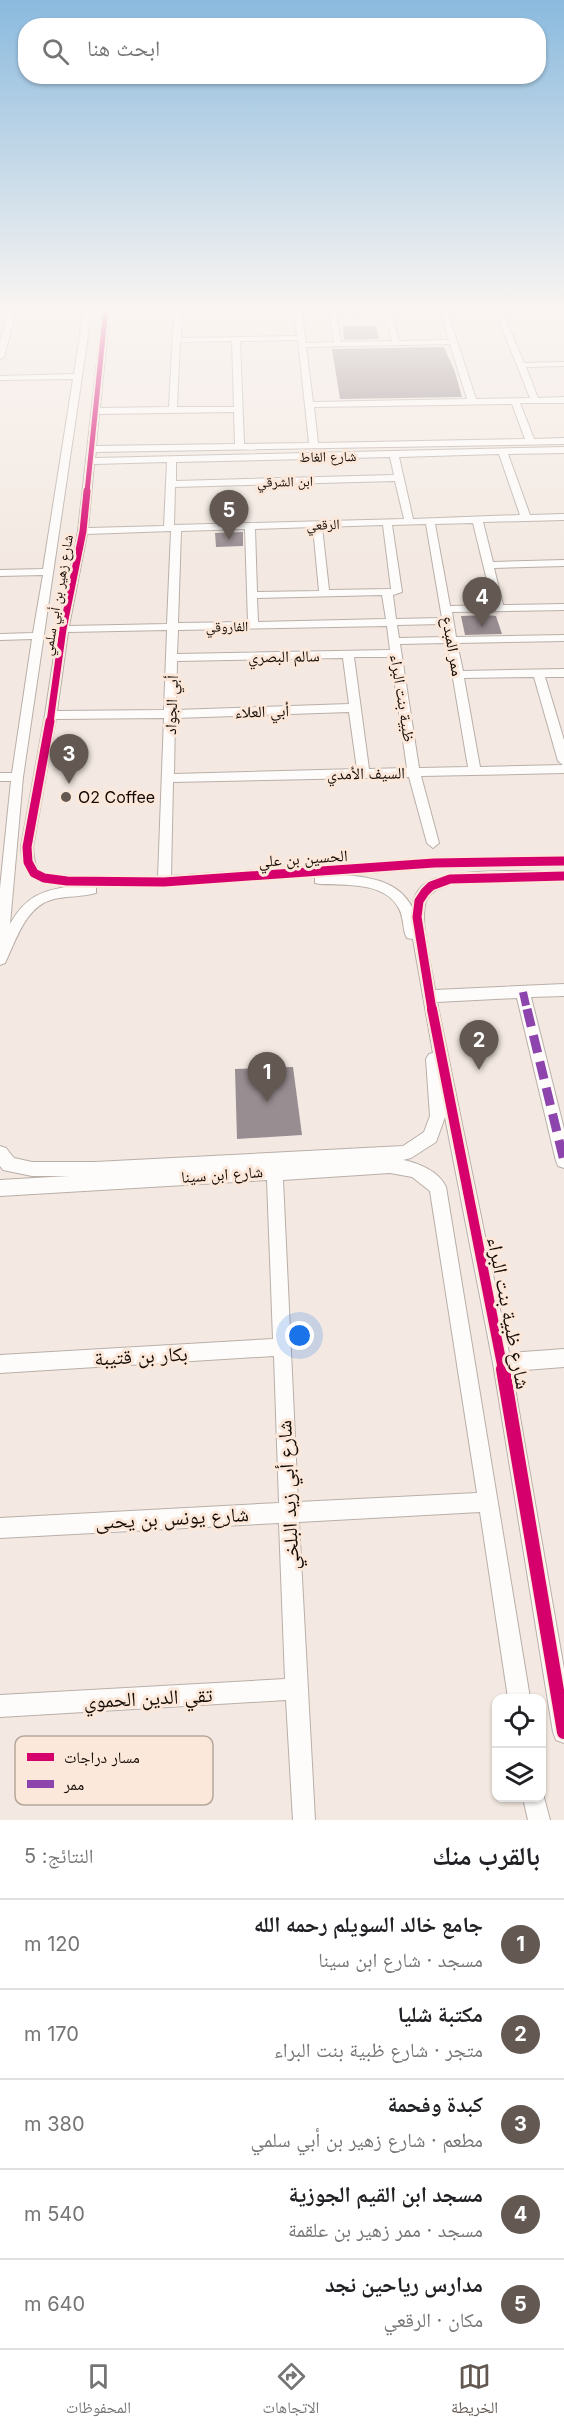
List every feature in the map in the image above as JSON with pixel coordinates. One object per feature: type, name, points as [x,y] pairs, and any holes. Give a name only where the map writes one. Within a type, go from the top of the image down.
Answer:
[{"type":"street","name":"شارع زهير بن أبي سلمي","points":[[0,957],[17,777],[74,393]]},
{"type":"street","name":"شارع زهير بن أبي سلمي","points":[[44,878],[34,873],[28,862],[27,847],[82,531],[99,393]]},
{"type":"street","points":[[173,410],[174,393]]},
{"type":"street","points":[[238,393],[240,447]]},
{"type":"street","points":[[308,393],[314,446]]},
{"type":"street","points":[[469,393],[472,401]]},
{"type":"street","points":[[533,393],[536,400]]},
{"type":"street","points":[[310,405],[564,400]]},
{"type":"street","points":[[515,401],[531,442]]},
{"type":"street","points":[[97,411],[239,408]]},
{"type":"street","name":"شارع الغاط","points":[[92,455],[240,447],[564,441]]},
{"type":"street","name":"شارع الغاط","points":[[92,455],[172,459],[564,450]]},
{"type":"street","points":[[502,452],[526,518]]},
{"type":"street","points":[[394,454],[408,521]]},
{"type":"street","name":"أبي الجواد","points":[[164,882],[174,627],[172,459]]},
{"type":"street","name":"ابن الشرقي","points":[[171,484],[399,478]]},
{"type":"street","name":"الرقعي","points":[[82,531],[564,517]]},
{"type":"street","points":[[477,519],[500,608]]},
{"type":"street","name":"ممر المبدع","points":[[430,521],[475,771]]},
{"type":"street","points":[[253,595],[392,592],[387,522]]},
{"type":"street","points":[[317,524],[324,594]]},
{"type":"street","points":[[250,526],[253,626]]},
{"type":"street","points":[[488,565],[564,563]]},
{"type":"street","points":[[0,573],[48,572]]},
{"type":"street","name":"ظبية بنت البراء","points":[[392,592],[391,622],[414,772],[433,843]]},
{"type":"street","points":[[447,609],[564,607]]},
{"type":"street","name":"الفاروقي","points":[[63,630],[449,621]]},
{"type":"street","points":[[0,637],[39,636]]},
{"type":"street","name":"سالم البصري","points":[[173,658],[348,655],[452,640],[564,639]]},
{"type":"street","points":[[348,655],[363,773]]},
{"type":"street","points":[[539,674],[564,761]]},
{"type":"street","points":[[458,675],[564,674]]},
{"type":"street","name":"أبي العلاء","points":[[51,715],[354,708]]},
{"type":"street","name":"السيف الأمدي","points":[[169,778],[564,769]]},
{"type":"street","points":[[0,777],[17,777]]},
{"type":"street","name":"الحسين بن علي","points":[[44,878],[67,881],[164,882],[434,863],[564,861]]},
{"type":"street","name":"شارع ظبية بنت البراء","points":[[564,876],[450,879],[431,886],[419,901],[417,917],[429,996],[502,1363],[564,1732]]},
{"type":"street","points":[[0,1153],[9,1165],[32,1169],[95,1169],[405,1153],[430,1137],[438,1116],[429,996],[404,904],[391,892],[374,885],[351,880],[242,877]]},
{"type":"street","points":[[0,957],[26,908],[46,895],[164,882]]},
{"type":"street","points":[[429,996],[564,990]]},
{"type":"street","points":[[523,992],[564,1161]]},
{"type":"street","name":"شارع ابن سينا","points":[[0,1188],[390,1166],[416,1170],[438,1187],[488,1502]]},
{"type":"street","name":"شارع أبي زيد البلخي","points":[[275,1171],[296,1689],[304,1820]]},
{"type":"street","name":"بكار بن قتيبة","points":[[0,1364],[281,1347]]},
{"type":"street","points":[[502,1363],[564,1358]]},
{"type":"street","points":[[488,1502],[518,1694]]},
{"type":"street","name":"شارع يونس بن يحىى","points":[[0,1528],[488,1502]]},
{"type":"street","name":"تقي الدين الحموي","points":[[0,1706],[296,1689]]},
{"type":"street","points":[[535,1802],[539,1820]]},
{"type":"building","points":[[339,393],[461,393],[462,397],[340,399]]},
{"type":"building","points":[[243,532],[243,546],[216,547],[215,533]]},
{"type":"building","points":[[461,616],[496,616],[502,634],[465,635]]},
{"type":"building","points":[[293,1067],[302,1135],[237,1139],[235,1069]]},
{"type":"marked path","points":[[523,992],[564,1161]]},
{"type":"cycle path","points":[[97,393],[83,531],[63,629],[51,715],[27,847],[28,862],[34,873],[44,878],[67,881],[164,882],[434,863],[564,861]]},
{"type":"cycle path","points":[[564,876],[450,879],[431,886],[425,892],[419,901],[417,917],[429,996],[502,1363],[564,1732]]},
{"type":"place","name":"مدارس رياحين نجد","points":[[229,540]]},
{"type":"place","name":"مسجد ابن القيم الجوزية","points":[[482,627]]},
{"type":"place","name":"كبدة وفحمة","points":[[69,784]]},
{"type":"place","name":"O2 Coffee","points":[[66,797]]},
{"type":"place","name":"مكتبة شليا","points":[[479,1070]]},
{"type":"place","name":"جامع خالد السويلم رحمه الله","points":[[267,1102]]}]
